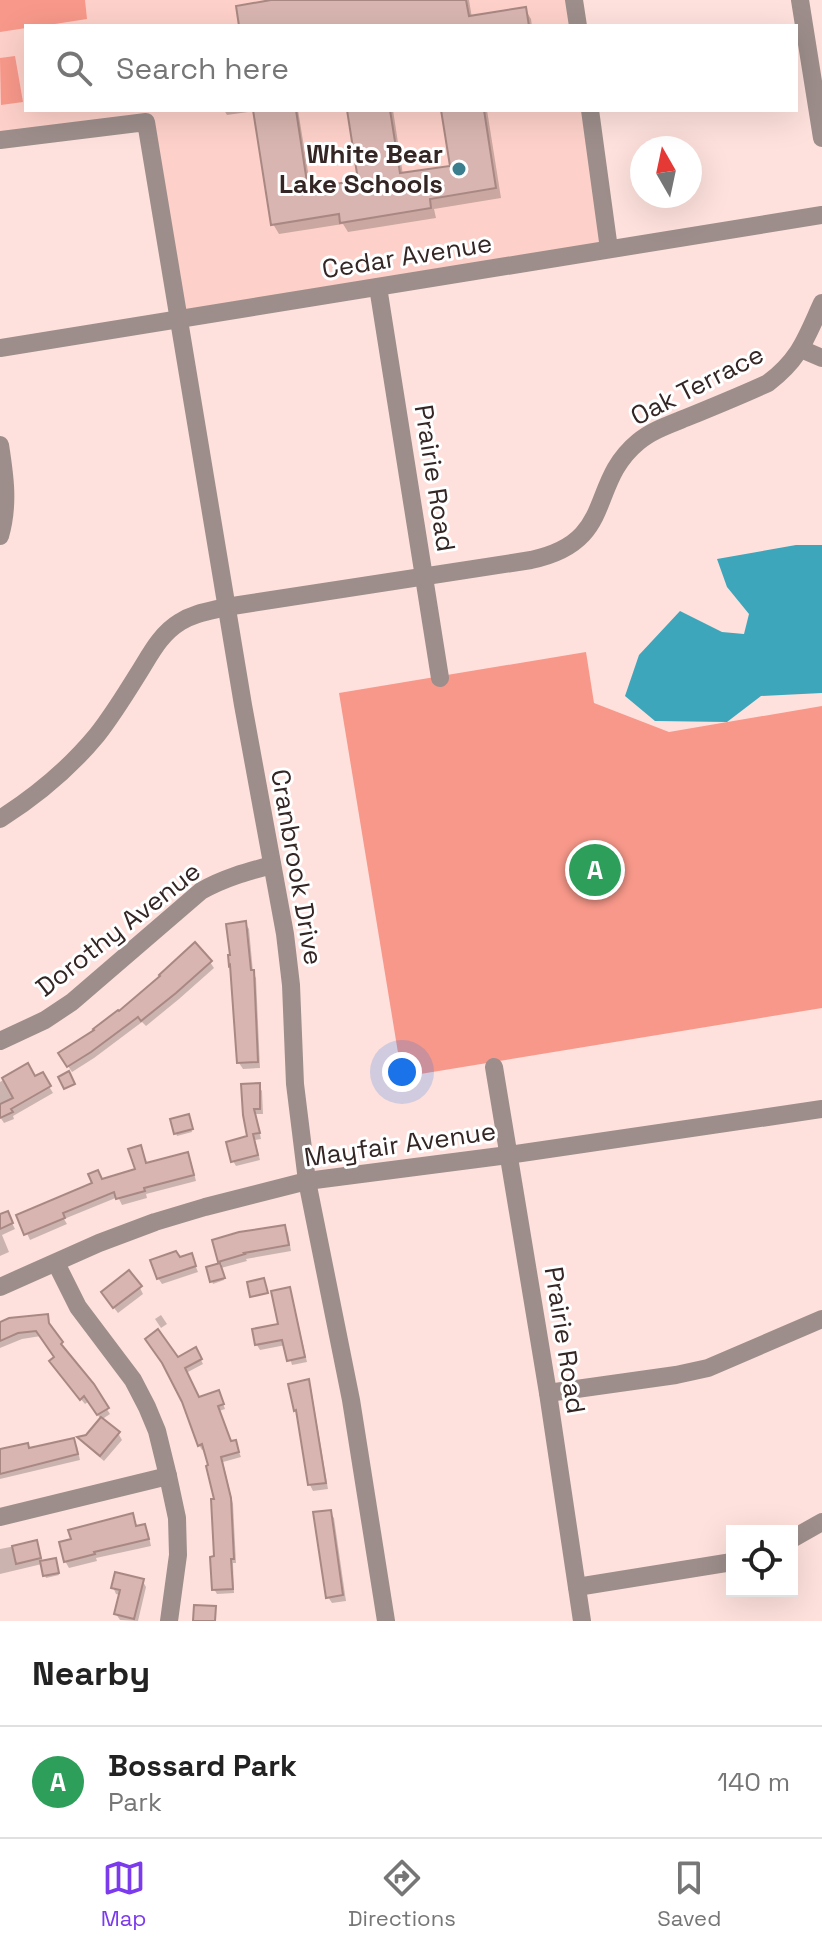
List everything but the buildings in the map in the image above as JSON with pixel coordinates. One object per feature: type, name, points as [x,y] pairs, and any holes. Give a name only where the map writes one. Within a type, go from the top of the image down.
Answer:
[{"type":"street","points":[[574,0],[578,24]]},
{"type":"street","points":[[800,0],[822,138]]},
{"type":"street","points":[[590,112],[609,249]]},
{"type":"street","name":"Cranbrook Drive","points":[[0,140],[146,122],[226,607],[285,934],[291,985],[295,1084],[307,1181],[351,1400],[386,1621]]},
{"type":"street","name":"Cedar Avenue","points":[[0,348],[822,215]]},
{"type":"street","name":"Prairie Road","points":[[378,287],[440,678]]},
{"type":"street","name":"Oak Terrace","points":[[0,819],[25,804],[76,759],[98,734],[163,636],[176,624],[188,617],[226,607],[425,578],[548,557],[561,551],[588,528],[615,469],[638,441],[659,428],[768,383],[783,371],[801,349],[822,303]]},
{"type":"street","points":[[801,349],[822,358]]},
{"type":"street","points":[[0,445],[7,503],[0,536]]},
{"type":"street","name":"Dorothy Avenue","points":[[0,1041],[45,1020],[72,1002],[201,891],[240,873],[272,865]]},
{"type":"street","name":"Prairie Road","points":[[494,1067],[582,1621]]},
{"type":"street","name":"Mayfair Avenue","points":[[0,1287],[155,1222],[307,1181],[822,1109]]},
{"type":"street","points":[[56,1263],[78,1307],[133,1380],[157,1431],[177,1518],[176,1579],[169,1621]]},
{"type":"street","points":[[548,1393],[708,1368],[822,1319]]},
{"type":"street","points":[[0,1517],[168,1476]]},
{"type":"street","points":[[798,1536],[822,1522]]},
{"type":"street","points":[[577,1587],[726,1563]]},
{"type":"shaded area","points":[[0,0],[574,0],[578,24],[24,24],[24,112],[590,112],[609,249],[179,319],[146,122],[0,140]]},
{"type":"shaded area","points":[[0,0],[85,0],[87,19],[55,24],[24,24],[24,28],[0,32]]},
{"type":"shaded area","points":[[15,56],[23,102],[1,105],[0,58]]},
{"type":"shaded area","points":[[586,652],[594,703],[669,732],[822,706],[822,1008],[402,1077],[339,693]]},
{"type":"water","points":[[796,545],[822,545],[822,693],[761,696],[727,722],[655,721],[625,696],[639,655],[680,611],[722,632],[744,634],[749,614],[727,587],[717,559]]},
{"type":"place","name":"White Bear Lake Schools","points":[[459,169]]},
{"type":"place","name":"Bossard Park","points":[[595,870]]}]
